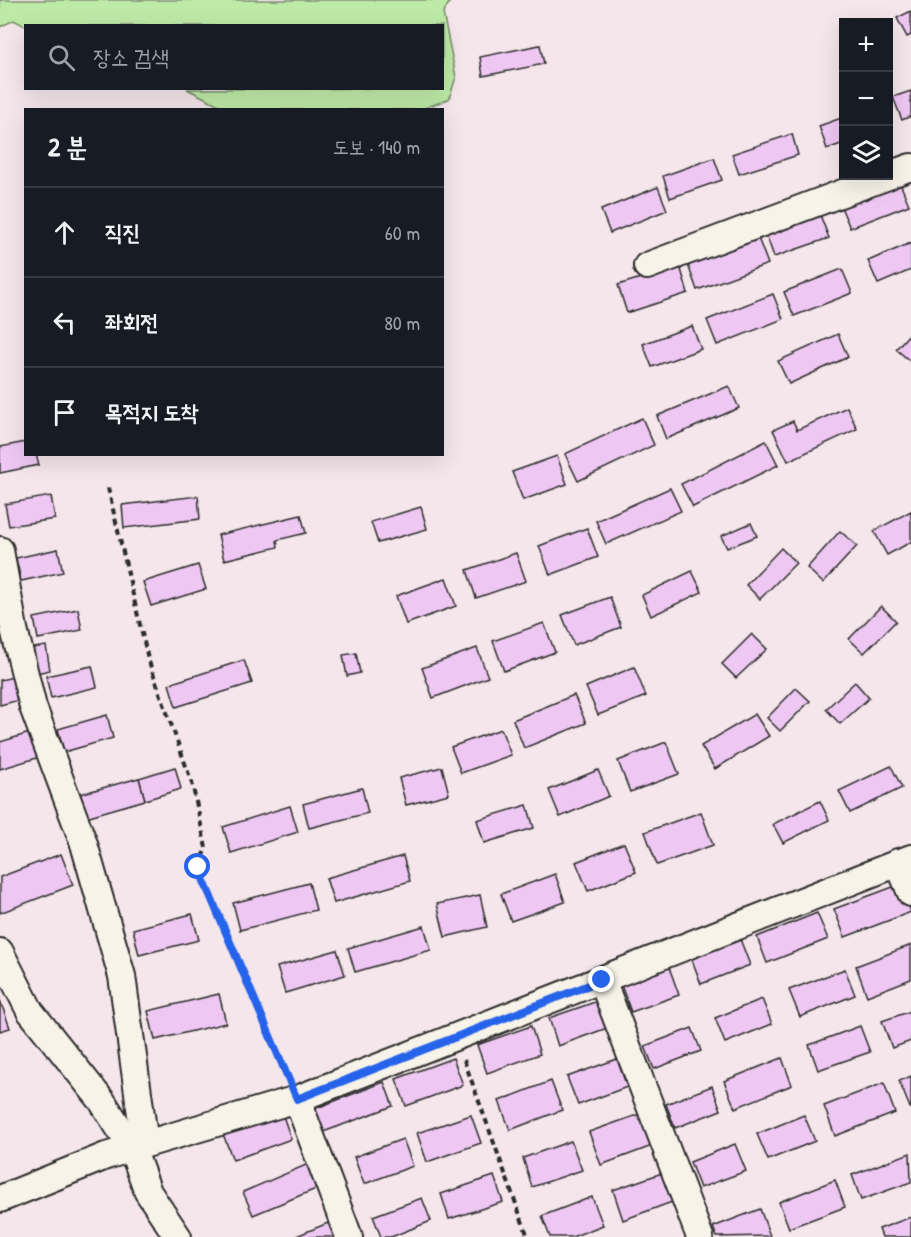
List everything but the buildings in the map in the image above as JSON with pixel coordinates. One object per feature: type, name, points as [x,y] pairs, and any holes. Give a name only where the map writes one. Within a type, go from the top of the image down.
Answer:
[{"type":"street","points":[[893,173],[911,167]]},
{"type":"street","points":[[647,266],[875,180]]},
{"type":"street","points":[[0,550],[14,629],[33,707],[84,844],[122,976],[139,1146],[148,1192],[178,1237]]},
{"type":"street","points":[[0,1199],[139,1146],[297,1099],[905,860],[911,893]]},
{"type":"street","points":[[0,952],[30,1011],[139,1146]]},
{"type":"street","points":[[602,980],[700,1237]]},
{"type":"street","points":[[297,1099],[349,1237]]},
{"type":"path","points":[[108,489],[148,659],[192,783],[206,848],[198,867],[297,1099]]},
{"type":"path","points":[[456,1037],[528,1237]]},
{"type":"green space","points":[[0,0],[451,0],[443,13],[456,77],[449,99],[424,108],[225,108],[189,90],[444,90],[444,24],[24,25],[14,20],[0,27]]},
{"type":"route","points":[[198,867],[297,1099],[602,980]]}]
